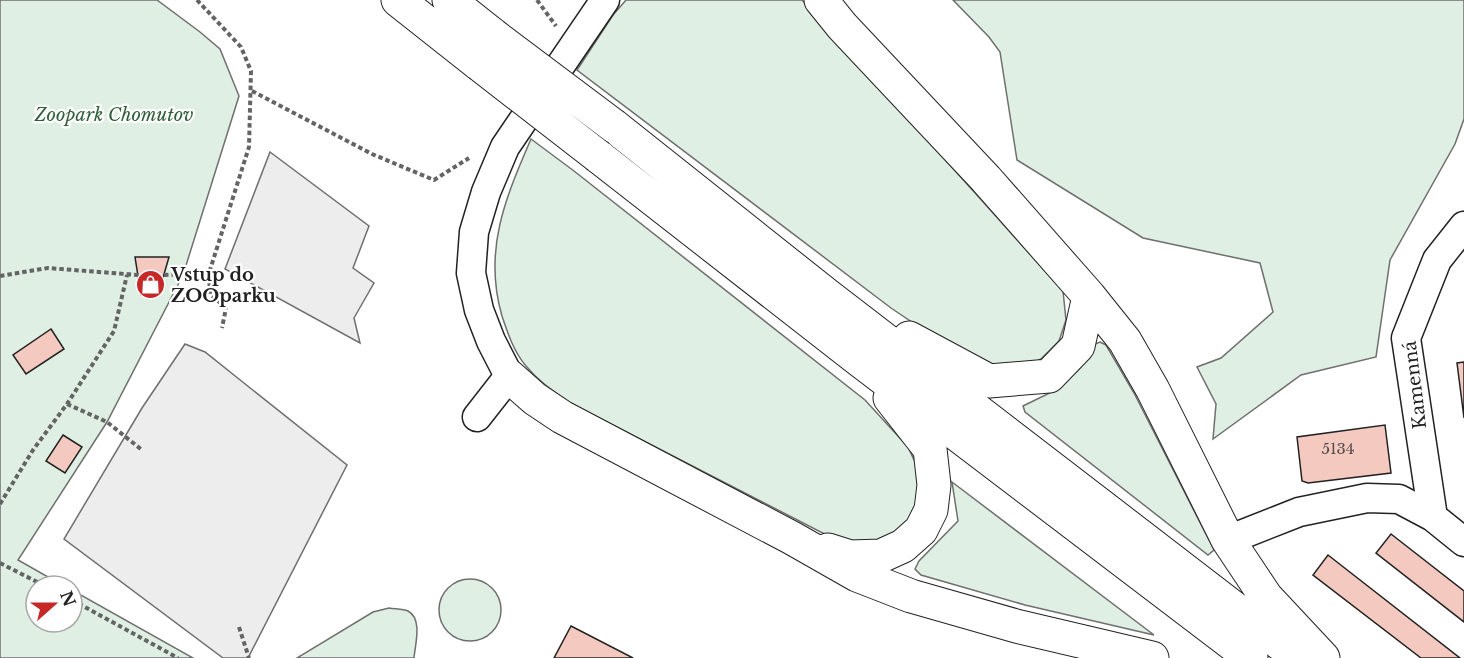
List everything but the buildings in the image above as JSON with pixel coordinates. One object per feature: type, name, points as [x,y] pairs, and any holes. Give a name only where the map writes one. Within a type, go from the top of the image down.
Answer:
[{"type":"highway","points":[[398,0],[486,49],[614,126],[828,296],[1299,658]]},
{"type":"highway","points":[[449,0],[486,49],[599,156],[858,359],[1251,658]]},
{"type":"highway","points":[[821,0],[842,26],[986,179],[1089,296],[1125,341],[1153,390],[1228,540],[1266,597],[1323,658]]},
{"type":"highway","points":[[828,296],[989,381],[1049,376],[1078,346],[1089,296]]},
{"type":"highway","points":[[792,538],[850,557],[881,555],[903,546],[921,530],[931,510],[934,485],[930,449],[858,359]]},
{"type":"highway","points":[[509,376],[535,399],[562,417],[792,538],[857,575],[911,596],[1016,626],[1152,658]]},
{"type":"street","points":[[477,417],[509,376],[491,341],[479,310],[471,273],[474,232],[486,192],[505,147],[605,0]]},
{"type":"street","name":"Kamenná","points":[[1432,517],[1406,338],[1437,260],[1464,226]]},
{"type":"street","points":[[1228,540],[1299,512],[1367,498],[1399,499],[1432,517],[1464,542]]},
{"type":"path","points":[[196,0],[242,47],[251,71],[249,147],[209,273],[210,294],[226,308],[222,328]]},
{"type":"path","points":[[537,0],[558,29]]},
{"type":"path","points":[[252,91],[372,154],[434,180],[468,160],[474,151]]},
{"type":"path","points":[[0,276],[48,268],[138,275]]},
{"type":"path","points":[[164,275],[209,273]]},
{"type":"path","points":[[0,504],[33,450],[67,404],[114,331],[127,275]]},
{"type":"path","points":[[67,404],[107,422],[142,450]]},
{"type":"path","points":[[0,563],[24,575]]},
{"type":"path","points":[[84,607],[178,658]]},
{"type":"path","points":[[239,627],[249,658]]},
{"type":"green space","name":"Zoopark Chomutov","points":[[0,0],[157,0],[220,49],[239,96],[183,275],[107,422],[18,560],[43,574],[24,574],[24,634],[84,634],[84,597],[193,658],[0,658]]},
{"type":"green space","points":[[626,0],[802,0],[1063,291],[1066,320],[1059,341],[1041,359],[1021,370],[994,367],[952,349],[891,308],[577,70],[613,15]]},
{"type":"green space","points":[[953,0],[1464,0],[1464,119],[1455,144],[1390,260],[1376,357],[1301,375],[1213,439],[1216,404],[1197,367],[1221,358],[1273,312],[1260,263],[1143,238],[1017,160],[1000,52],[989,37]]},
{"type":"green space","points":[[531,139],[865,400],[908,447],[915,462],[920,482],[913,517],[881,544],[844,544],[572,404],[536,377],[522,361],[509,336],[502,316],[495,269],[496,247],[505,204]]},
{"type":"green space","points":[[1100,342],[1106,345],[1134,393],[1214,550],[1208,555],[1025,412],[1023,406],[1058,389],[1079,369],[1095,344]]},
{"type":"green space","points":[[952,482],[1154,635],[1025,605],[921,575],[915,569],[919,561],[958,521]]},
{"type":"green space","points":[[464,579],[476,579],[492,588],[499,598],[501,610],[499,622],[492,632],[476,641],[464,641],[453,636],[444,627],[439,616],[439,604],[444,593],[453,584]]},
{"type":"green space","points":[[389,608],[408,611],[413,615],[417,626],[414,658],[297,658],[373,612]]},
{"type":"shaded area","points":[[270,152],[369,226],[353,268],[374,283],[354,318],[360,343],[225,269]]},
{"type":"shaded area","points":[[185,344],[205,352],[347,465],[248,658],[223,658],[64,539],[142,408]]},
{"type":"place","name":"Vstup do ZOOparku","points":[[150,285]]}]
